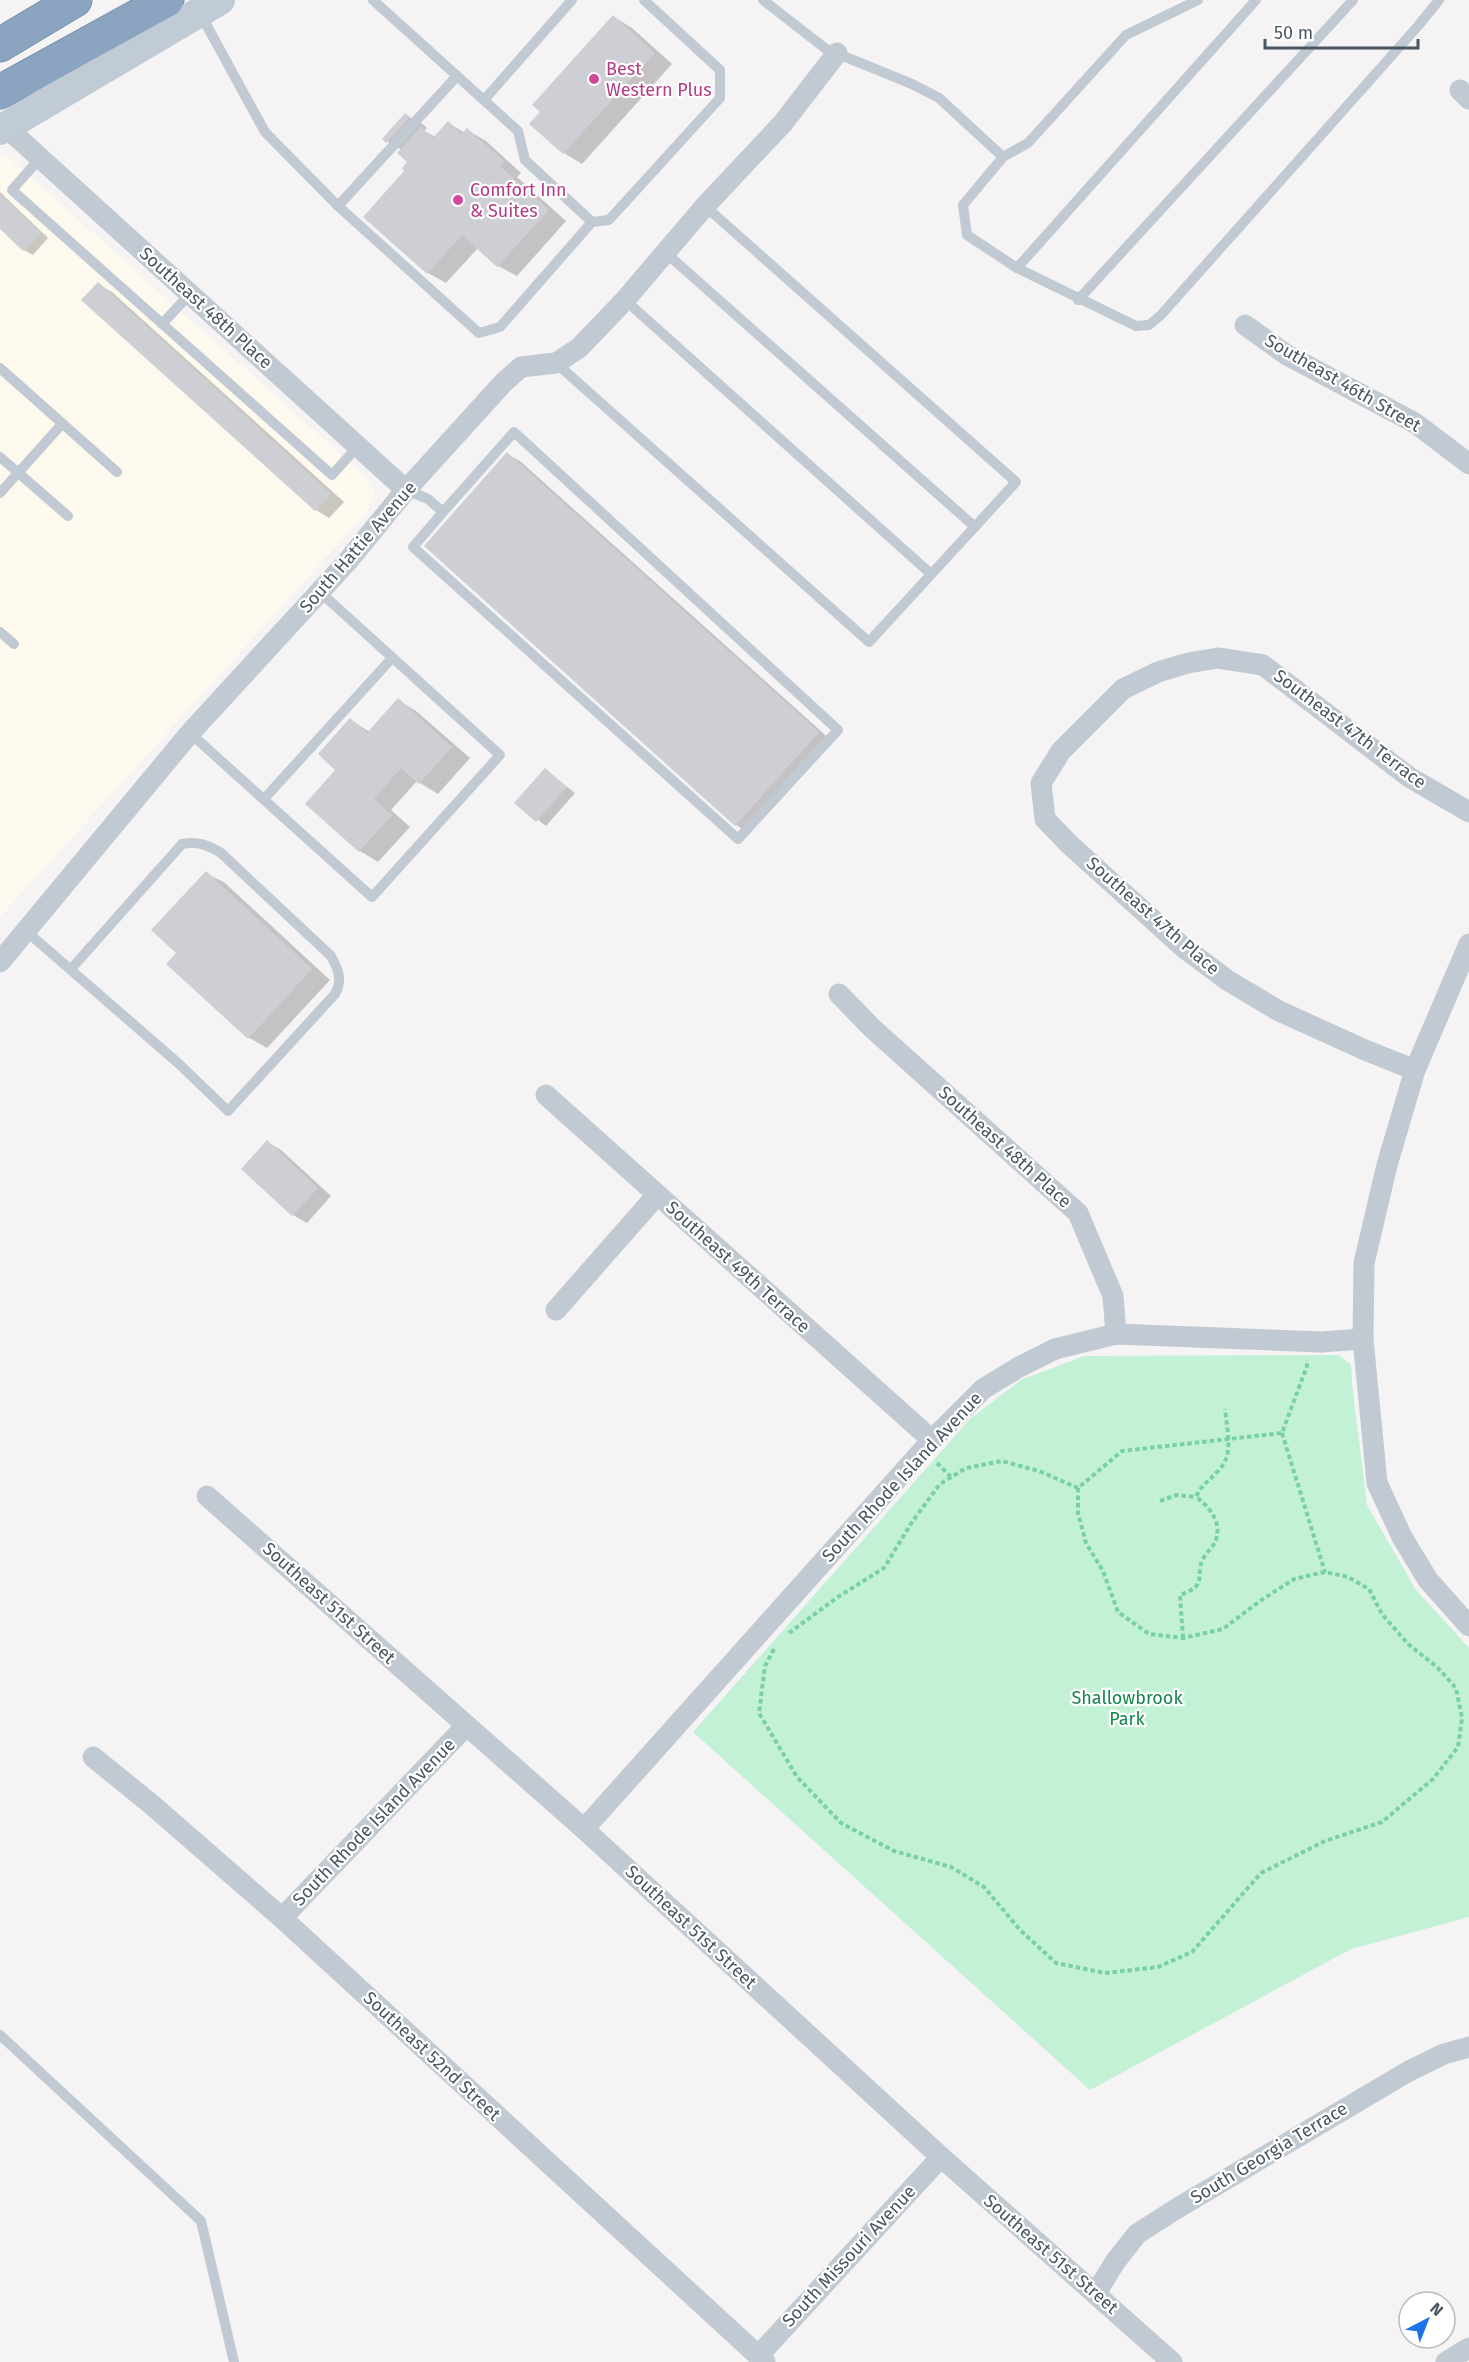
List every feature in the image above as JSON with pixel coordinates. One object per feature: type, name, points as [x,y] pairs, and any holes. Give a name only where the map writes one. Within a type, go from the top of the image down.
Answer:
[{"type":"highway","points":[[0,45],[75,0]]},
{"type":"highway","points":[[0,92],[167,0]]},
{"type":"main road","points":[[3,128],[210,6]]},
{"type":"street","name":"South Hattie Avenue","points":[[3,952],[26,930],[190,734],[348,562],[406,490],[503,382],[521,367],[556,363],[579,348],[625,300],[705,206],[783,123],[837,54]]},
{"type":"street","name":"Southeast 48th Place","points":[[3,128],[40,158],[406,490]]},
{"type":"street","name":"Southeast 46th Street","points":[[1245,325],[1287,355],[1415,423],[1469,464]]},
{"type":"street","name":"Southeast 47th Terrace","points":[[1123,689],[1158,672],[1188,663],[1218,658],[1263,665],[1410,777],[1469,812]]},
{"type":"street","name":"Southeast 47th Place","points":[[1123,689],[1061,751],[1041,783],[1045,819],[1183,946],[1227,980],[1279,1011],[1415,1070]]},
{"type":"street","points":[[1469,944],[1415,1070],[1387,1166],[1364,1263],[1363,1339],[1377,1483],[1402,1537],[1428,1580],[1469,1626]]},
{"type":"street","name":"Southeast 48th Place","points":[[839,994],[872,1028],[1078,1213],[1113,1296],[1116,1334]]},
{"type":"street","name":"Southeast 49th Terrace","points":[[546,1095],[932,1440]]},
{"type":"street","points":[[555,1310],[657,1195]]},
{"type":"street","name":"South Rhode Island Avenue","points":[[584,1829],[932,1440],[983,1389],[1055,1349],[1116,1334],[1306,1342],[1363,1339]]},
{"type":"street","name":"Southeast 51st Street","points":[[207,1496],[584,1829],[941,2157],[1172,2362]]},
{"type":"street","name":"South Rhode Island Avenue","points":[[282,1918],[466,1725]]},
{"type":"street","name":"Southeast 52nd Street","points":[[93,1757],[151,1804],[282,1918],[761,2359]]},
{"type":"street","name":"South Georgia Terrace","points":[[1096,2294],[1115,2262],[1137,2234],[1409,2071],[1444,2054],[1469,2047]]},
{"type":"street","name":"South Missouri Avenue","points":[[761,2359],[941,2157]]},
{"type":"street","points":[[1446,2362],[1469,2348]]},
{"type":"lane","points":[[373,0],[518,131],[525,160],[592,222]]},
{"type":"lane","points":[[484,100],[572,0]]},
{"type":"lane","points":[[210,6],[266,132],[338,206],[479,333],[500,327],[592,222],[609,220],[720,98],[720,70],[644,0]]},
{"type":"lane","points":[[763,0],[826,49],[912,84],[939,98],[1003,157]]},
{"type":"lane","points":[[1198,0],[1126,35],[1028,143],[1003,157],[963,205],[967,235],[1017,268],[1078,300],[1136,326],[1149,325],[1168,307],[1439,0]]},
{"type":"lane","points":[[1017,268],[1256,0]]},
{"type":"lane","points":[[1078,300],[1353,0]]},
{"type":"lane","points":[[338,206],[457,76]]},
{"type":"lane","points":[[40,158],[12,190],[332,475],[358,446]]},
{"type":"lane","points":[[556,363],[869,642],[1016,482],[705,206]]},
{"type":"lane","points":[[666,253],[975,527]]},
{"type":"lane","points":[[162,324],[190,294]]},
{"type":"lane","points":[[625,300],[931,574]]},
{"type":"lane","points":[[0,368],[117,472]]},
{"type":"lane","points":[[0,493],[62,424]]},
{"type":"lane","points":[[514,432],[838,730],[738,839],[413,546],[443,512],[514,432]]},
{"type":"lane","points":[[0,457],[68,516]]},
{"type":"lane","points":[[406,490],[428,498],[443,512]]},
{"type":"lane","points":[[190,734],[372,897],[500,756],[320,592]]},
{"type":"lane","points":[[0,632],[14,644]]},
{"type":"lane","points":[[264,799],[392,658]]},
{"type":"lane","points":[[26,930],[178,1063],[228,1111],[340,986],[339,971],[331,956],[221,853],[208,845],[193,842],[182,844],[71,969]]},
{"type":"lane","points":[[0,2035],[201,2221],[234,2362]]},
{"type":"path","points":[[1306,1342],[1307,1366],[1282,1433],[1325,1572]]},
{"type":"path","points":[[1196,1497],[1202,1485],[1226,1462],[1229,1452],[1225,1409]]},
{"type":"path","points":[[775,1646],[765,1666],[759,1713],[797,1777],[841,1822],[894,1851],[951,1867],[984,1887],[1020,1930],[1056,1963],[1105,1973],[1158,1966],[1192,1952],[1261,1873],[1325,1841],[1382,1822],[1433,1779],[1458,1747],[1462,1718],[1456,1688],[1437,1667],[1408,1644],[1382,1614],[1369,1589],[1348,1577],[1325,1572],[1294,1579],[1223,1629],[1182,1638],[1149,1634],[1118,1612],[1103,1571],[1086,1542],[1078,1514],[1078,1488],[1122,1451],[1282,1433]]},
{"type":"path","points":[[787,1634],[838,1597],[885,1568],[912,1522],[940,1484],[966,1468],[1002,1461],[1039,1471],[1078,1488]]},
{"type":"path","points":[[1160,1501],[1177,1495],[1196,1497],[1211,1510],[1217,1532],[1216,1540],[1202,1560],[1198,1584],[1191,1591],[1180,1595],[1182,1638]]},
{"type":"shaded area","points":[[6,155],[368,479],[375,491],[366,513],[0,917],[0,159]]},
{"type":"green space","name":"Shallowbrook Park","points":[[1339,1355],[1351,1365],[1367,1505],[1416,1590],[1469,1648],[1469,1917],[1351,1949],[1090,2090],[693,1732],[970,1419],[1021,1380],[1084,1356]]},
{"type":"building","name":"Best Western Plus","points":[[613,15],[655,53],[563,154],[529,124],[540,112],[532,105]]},
{"type":"building","points":[[405,113],[410,117],[386,143],[382,139]]},
{"type":"building","name":"Comfort Inn & Suites","points":[[448,121],[462,134],[467,128],[504,161],[500,166],[549,210],[497,267],[462,235],[427,274],[363,217],[404,171],[402,168],[407,162],[397,153],[421,127],[433,138]]},
{"type":"building","points":[[0,194],[41,233],[23,251],[0,229]]},
{"type":"building","points":[[98,282],[331,494],[315,511],[81,300]]},
{"type":"building","points":[[507,452],[819,732],[735,826],[424,546]]},
{"type":"building","points":[[398,698],[452,747],[419,784],[401,768],[374,799],[392,815],[359,852],[305,804],[335,770],[318,754],[350,718],[367,733]]},
{"type":"building","points":[[545,768],[567,787],[536,822],[514,803]]},
{"type":"building","points":[[206,871],[312,969],[248,1039],[166,964],[176,953],[151,930]]},
{"type":"building","points":[[267,1140],[318,1188],[292,1216],[241,1169]]},
{"type":"place","name":"Best Western Plus","points":[[594,79]]},
{"type":"place","name":"Comfort Inn & Suites","points":[[458,200]]}]
